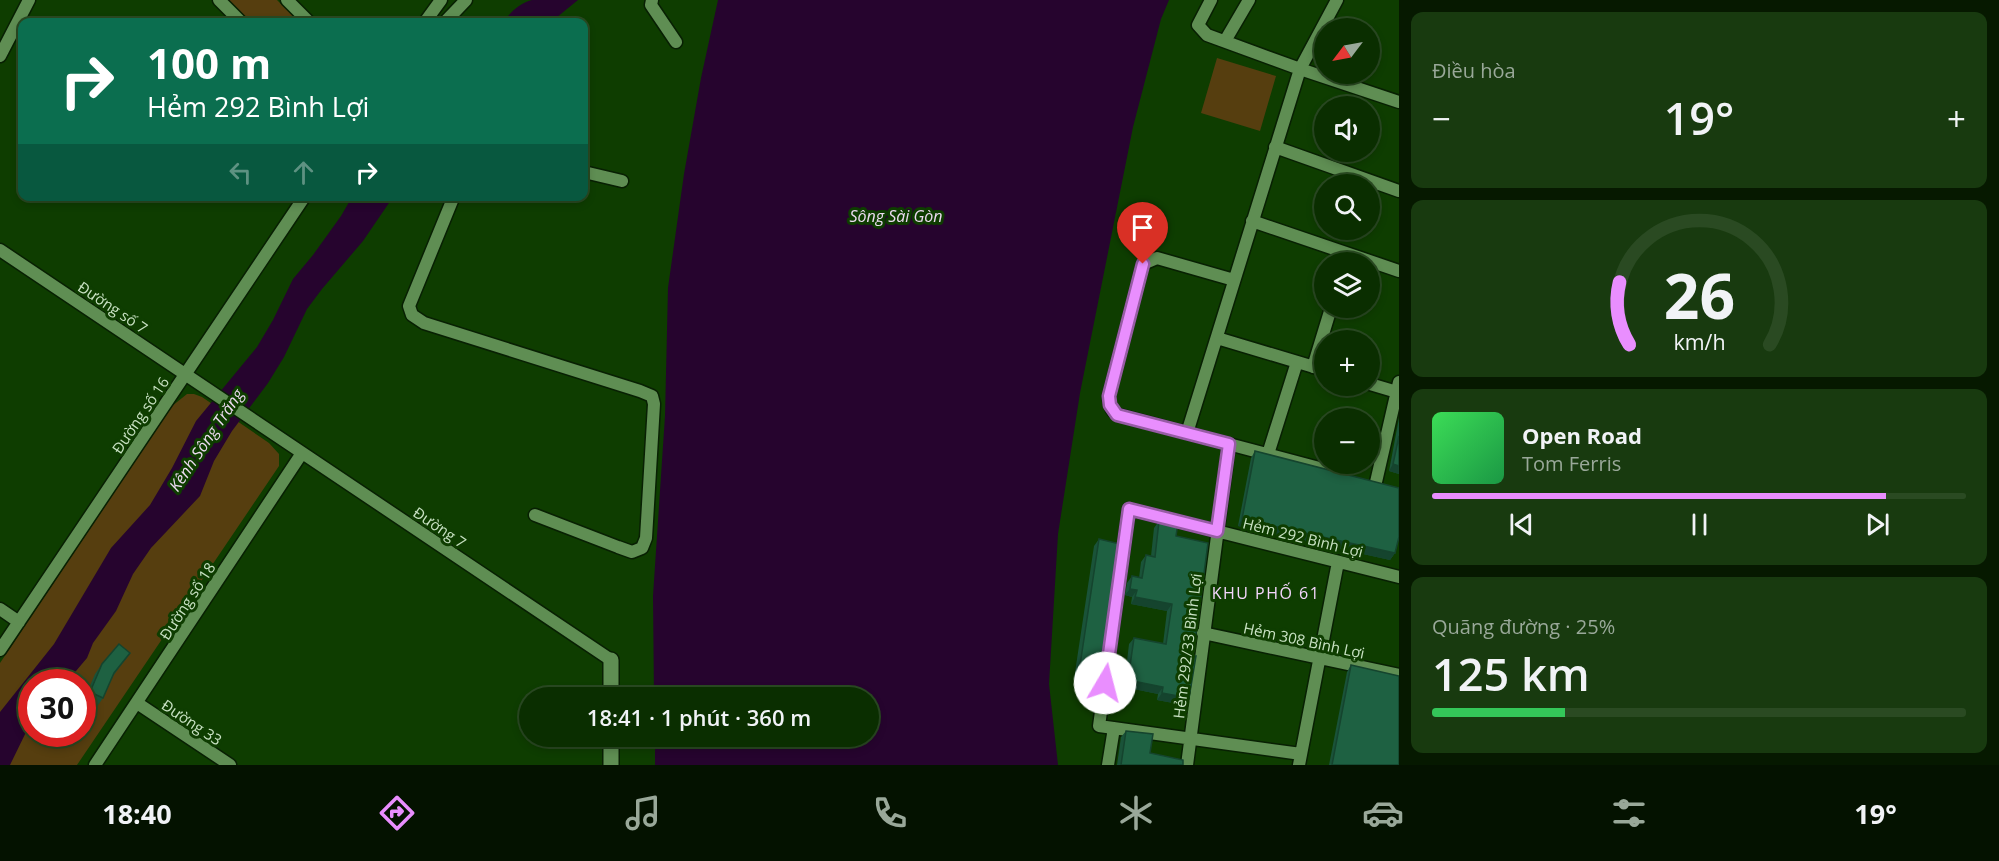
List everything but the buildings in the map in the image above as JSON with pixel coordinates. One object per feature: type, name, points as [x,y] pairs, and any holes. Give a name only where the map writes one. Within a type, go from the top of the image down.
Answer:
[{"type":"street","points":[[20,18],[29,0]]},
{"type":"street","points":[[219,0],[237,18]]},
{"type":"street","points":[[287,0],[305,18]]},
{"type":"street","points":[[428,18],[441,0]]},
{"type":"street","points":[[449,18],[465,0]]},
{"type":"street","points":[[652,0],[651,4],[676,42]]},
{"type":"street","points":[[1211,0],[1198,25],[1207,35],[1399,102]]},
{"type":"street","points":[[1225,41],[1249,0]]},
{"type":"street","points":[[1187,433],[1300,69],[1337,0]]},
{"type":"street","points":[[0,56],[18,21]]},
{"type":"street","points":[[1275,147],[1399,191]]},
{"type":"street","points":[[588,173],[622,181]]},
{"type":"street","name":"Đường số 16","points":[[0,650],[302,201]]},
{"type":"street","points":[[452,201],[409,306],[412,315],[424,323],[652,396],[654,404],[646,538],[642,548],[632,552],[535,515]]},
{"type":"street","points":[[1252,221],[1331,252]]},
{"type":"street","name":"Đường số 7","points":[[0,250],[252,420]]},
{"type":"street","points":[[1234,280],[1157,258],[1143,264],[1109,396],[1113,411],[1119,415],[1314,466]]},
{"type":"street","points":[[1380,267],[1399,272]]},
{"type":"street","points":[[1216,338],[1314,367]]},
{"type":"street","points":[[1268,454],[1297,362]]},
{"type":"street","points":[[1380,385],[1398,387],[1370,481],[1391,486]]},
{"type":"street","name":"Đường 7","points":[[252,420],[611,660]]},
{"type":"street","name":"Hẻm 292/33 Bình Lợi","points":[[1187,765],[1229,444]]},
{"type":"street","name":"Đường số 18","points":[[94,765],[302,453]]},
{"type":"street","name":"Hẻm 292 Bình Lợi","points":[[1114,728],[1100,726],[1129,509],[1399,577]]},
{"type":"street","points":[[1108,765],[1114,728],[1190,738],[1300,759],[1338,562]]},
{"type":"street","points":[[0,609],[19,622]]},
{"type":"street","name":"Hẻm 308 Bình Lợi","points":[[1203,633],[1399,675]]},
{"type":"street","points":[[611,660],[611,687]]},
{"type":"street","name":"Đường 33","points":[[137,703],[230,765]]},
{"type":"street","points":[[611,747],[611,765]]},
{"type":"shaded area","points":[[229,0],[277,0],[295,18],[247,18]]},
{"type":"shaded area","points":[[1217,58],[1276,76],[1260,131],[1201,113]]},
{"type":"shaded area","points":[[187,394],[202,397],[269,443],[279,454],[279,466],[96,737],[96,669],[18,669],[18,747],[89,747],[77,765],[0,765],[0,663],[172,406]]},
{"type":"water","points":[[532,0],[578,0],[556,18],[507,18],[523,3]]},
{"type":"water","name":"Sông Sài Gòn","points":[[718,0],[1169,0],[1161,19],[1133,127],[1080,393],[1058,534],[1049,684],[1058,765],[655,765],[655,747],[879,747],[879,687],[654,687],[653,596],[665,416],[668,288],[684,174]]},
{"type":"water","name":"Kênh Sông Trăng","points":[[350,201],[390,201],[363,241],[307,309],[284,357],[268,383],[232,431],[214,461],[200,496],[151,548],[133,574],[116,611],[93,643],[87,658],[78,669],[34,669],[54,644],[111,548],[150,505],[196,421],[257,347],[293,279],[313,255]]},
{"type":"water","points":[[18,689],[19,747],[10,765],[0,765],[0,712]]},
{"type":"district","name":"KHU PHỐ 61","points":[[1266,593]]},
{"type":"route","points":[[1105,683],[1129,509],[1217,531],[1229,444],[1117,415],[1113,411],[1109,396],[1143,264]]}]
